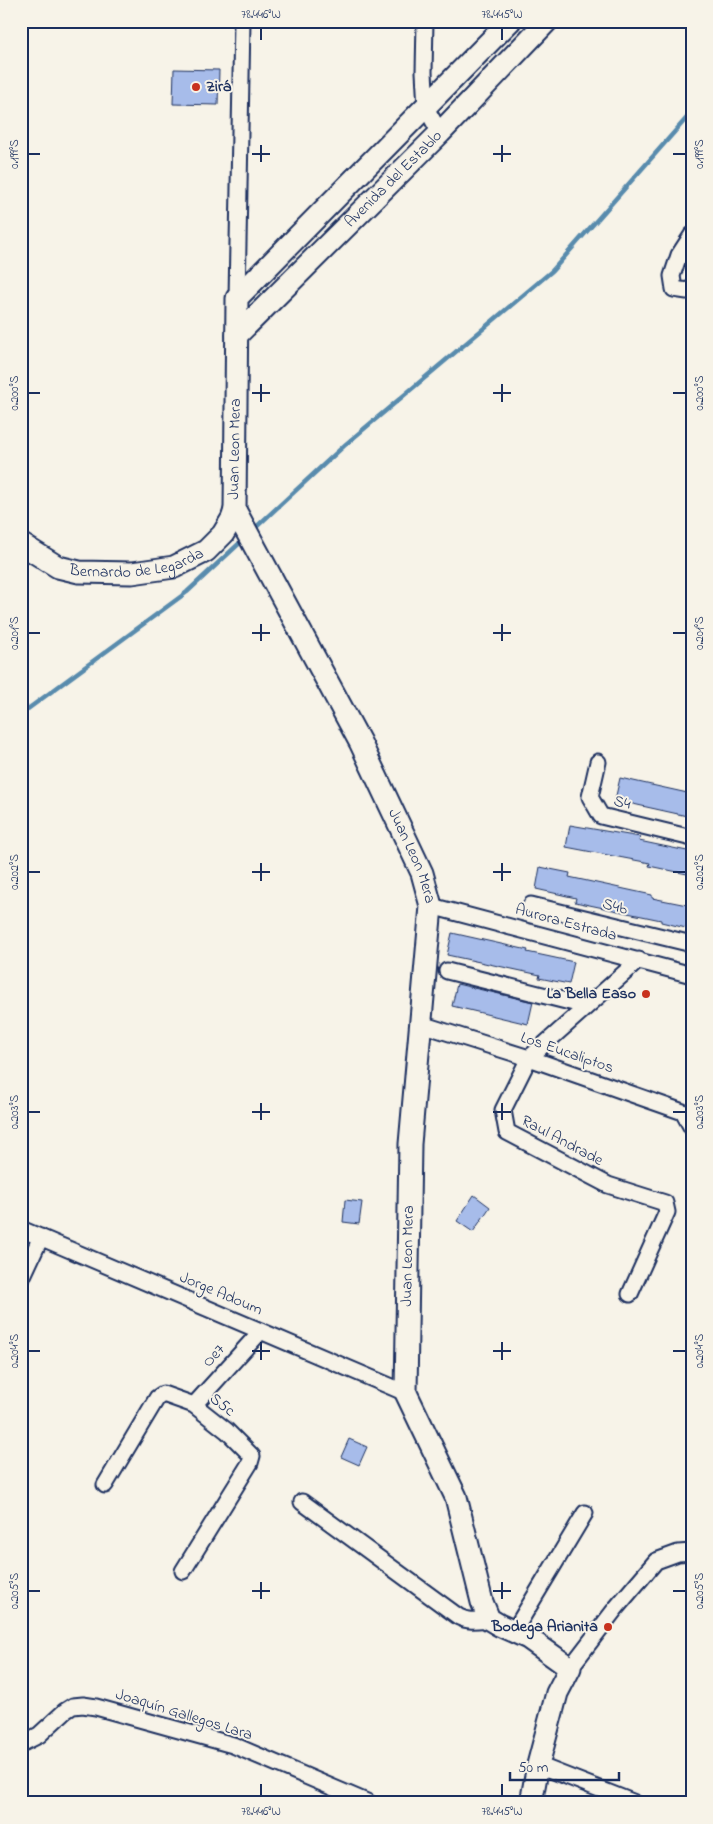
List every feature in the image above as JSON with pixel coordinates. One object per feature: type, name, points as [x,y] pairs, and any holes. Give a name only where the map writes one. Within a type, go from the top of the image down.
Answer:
[{"type":"street","name":"Juan Leon Mera","points":[[242,21],[235,510],[360,742],[422,873],[432,906],[410,1144],[406,1393],[456,1497],[482,1602],[489,1619]]},
{"type":"street","points":[[425,21],[424,72],[426,108],[440,133]]},
{"type":"street","name":"Avenida del Establo","points":[[237,298],[510,21]]},
{"type":"street","name":"Avenida del Establo","points":[[237,334],[440,133],[547,21]]},
{"type":"street","points":[[692,235],[679,254],[672,276],[674,289],[687,291],[692,288]]},
{"type":"street","name":"Bernardo de Legarda","points":[[21,544],[58,567],[79,572],[132,573],[174,567],[206,551],[223,534],[235,510]]},
{"type":"street","name":"S4","points":[[598,762],[590,797],[601,816],[692,838]]},
{"type":"street","name":"S4b","points":[[531,904],[692,944]]},
{"type":"street","name":"Aurora Estrada","points":[[432,906],[692,975]]},
{"type":"street","name":"Raul Andrade","points":[[630,1294],[667,1212],[665,1203],[608,1185],[507,1132],[503,1110],[529,1058],[639,960]]},
{"type":"street","points":[[447,971],[586,1006]]},
{"type":"street","name":"Los Eucaliptos","points":[[421,1024],[529,1058],[683,1112],[692,1128]]},
{"type":"street","name":"Jorge Adoum","points":[[21,1229],[406,1393]]},
{"type":"street","points":[[21,1280],[41,1237]]},
{"type":"street","name":"Oe7","points":[[194,1405],[261,1330]]},
{"type":"street","name":"S5c","points":[[105,1485],[157,1398],[163,1394],[194,1405],[227,1431],[252,1456],[250,1463],[183,1571]]},
{"type":"street","points":[[302,1502],[459,1617],[473,1621],[489,1619],[528,1638],[570,1668]]},
{"type":"street","points":[[514,1631],[585,1513]]},
{"type":"street","points":[[531,1803],[538,1765],[557,1693],[570,1668],[616,1608],[656,1561],[678,1552],[692,1552]]},
{"type":"street","name":"Joaquín Gallegos Lara","points":[[21,1744],[39,1735],[64,1711],[73,1706],[96,1707],[233,1745],[369,1803]]},
{"type":"street","points":[[538,1765],[634,1803]]},
{"type":"building","name":"Zirá","points":[[174,69],[219,70],[218,105],[173,104]]},
{"type":"building","points":[[620,778],[692,794],[687,816],[615,800]]},
{"type":"building","points":[[570,825],[640,837],[639,841],[692,852],[692,875],[649,866],[650,863],[566,847]]},
{"type":"building","points":[[540,867],[570,873],[569,877],[652,895],[652,898],[692,906],[690,929],[661,922],[661,920],[575,902],[576,898],[536,889]]},
{"type":"building","points":[[452,933],[574,962],[569,984],[539,978],[540,975],[447,955]]},
{"type":"building","points":[[457,984],[533,1002],[528,1024],[452,1006]]},
{"type":"building","points":[[474,1195],[490,1207],[473,1232],[457,1221]]},
{"type":"building","points":[[345,1200],[362,1202],[359,1224],[343,1222]]},
{"type":"building","points":[[349,1439],[367,1447],[359,1465],[341,1457]]},
{"type":"waterway","points":[[253,530],[346,444],[552,271],[692,112]]},
{"type":"waterway","points":[[21,714],[187,592],[244,539]]},
{"type":"place","name":"Zirá","points":[[196,87]]},
{"type":"place","name":"La Bella Easo","points":[[646,994]]},
{"type":"place","name":"Bodega Arianita","points":[[608,1627]]}]
